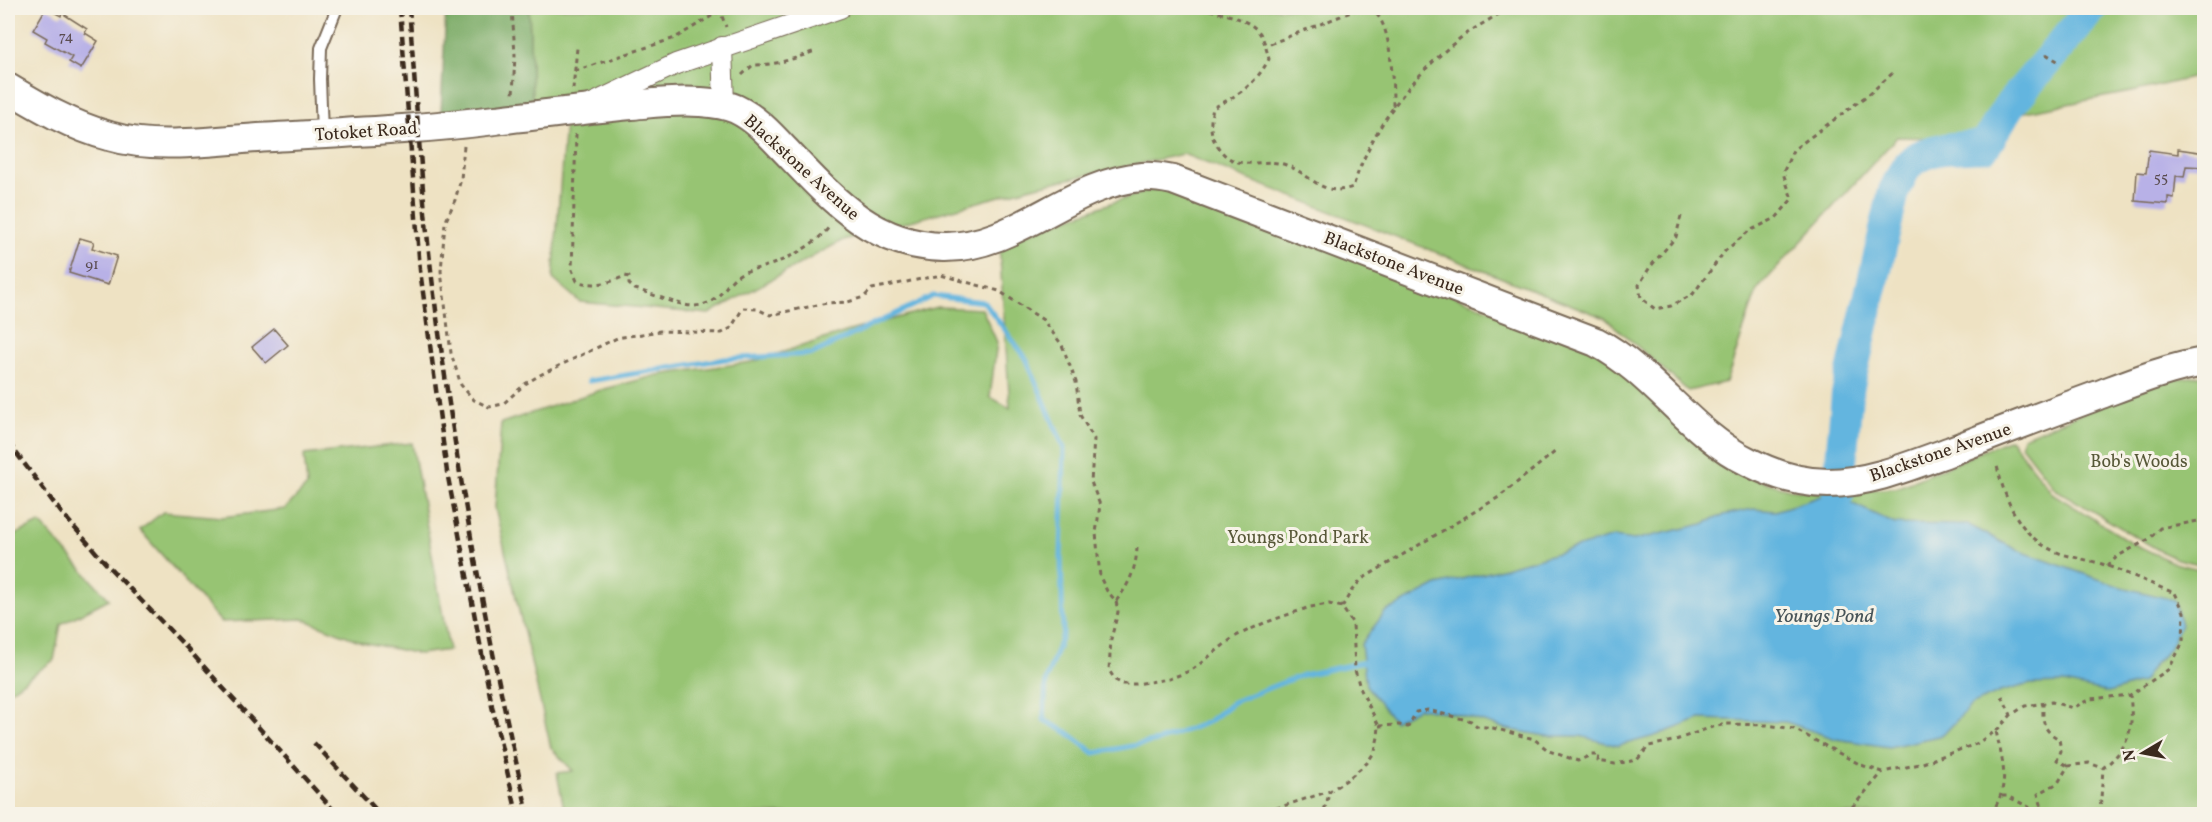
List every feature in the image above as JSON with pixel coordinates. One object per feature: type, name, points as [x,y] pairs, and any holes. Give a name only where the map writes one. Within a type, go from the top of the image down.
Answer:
[{"type":"main road","name":"Totoket Road","points":[[8,88],[81,127],[111,137],[134,141],[185,142],[322,134],[468,123],[578,110]]},
{"type":"main road","name":"Blackstone Avenue","points":[[578,110],[680,101],[732,108],[764,129],[823,190],[858,219],[893,238],[923,246],[957,247],[995,236],[1101,187],[1127,180],[1155,177],[1173,180],[1596,342],[1624,358],[1700,431],[1728,451],[1751,464],[1795,479],[1837,482],[1892,472],[2132,382],[2205,362]]},
{"type":"street","name":"Totoket Road","points":[[578,110],[725,41],[840,8]]},
{"type":"street","points":[[725,41],[732,108]]},
{"type":"lane","points":[[322,134],[321,48],[337,8]]},
{"type":"path","points":[[512,8],[515,55],[512,79],[514,118]]},
{"type":"path","points":[[1201,8],[1256,28],[1265,43],[1269,59],[1259,77],[1213,108],[1209,123],[1215,143],[1225,158],[1240,163],[1282,164],[1302,172],[1325,189],[1341,191],[1353,187],[1367,148],[1393,106],[1458,39],[1508,8]]},
{"type":"path","points":[[1270,44],[1361,8],[1373,11],[1382,21],[1389,49],[1393,106]]},
{"type":"path","points":[[575,71],[675,38],[719,9],[725,41]]},
{"type":"path","points":[[577,48],[573,89],[578,110],[571,256],[572,270],[577,281],[589,285],[625,276],[629,277],[629,284],[635,289],[692,306],[706,303],[720,296],[739,274],[772,264],[822,236],[831,225],[828,217]]},
{"type":"path","points":[[732,108],[740,96],[742,74],[753,65],[769,65],[815,51]]},
{"type":"path","points":[[2046,54],[2060,62]]},
{"type":"path","points":[[1681,216],[1676,237],[1638,285],[1641,298],[1655,309],[1671,306],[1693,294],[1725,250],[1749,231],[1776,218],[1792,199],[1783,173],[1793,150],[1869,94],[1894,72]]},
{"type":"path","points":[[468,123],[461,179],[445,223],[441,271],[451,353],[461,385],[474,400],[489,407],[503,404],[533,379],[617,338],[660,331],[722,333],[731,328],[743,308],[757,309],[770,315],[827,303],[848,302],[864,297],[872,289],[941,275],[999,291],[1043,320],[1062,345],[1076,382],[1080,415],[1094,440],[1091,482],[1100,505],[1096,533],[1100,576],[1116,601],[1118,612],[1111,639],[1109,670],[1115,680],[1123,684],[1154,682],[1180,676],[1204,661],[1234,637],[1282,616],[1329,604],[1342,607],[1353,624],[1355,670],[1360,688],[1379,726],[1375,751],[1367,763],[1330,790],[1277,808],[1269,814]]},
{"type":"path","points":[[1342,607],[1362,579],[1499,497],[1556,451]]},
{"type":"path","points":[[1379,726],[1408,727],[1416,712],[1428,710],[1471,721],[1477,726],[1534,739],[1549,751],[1578,761],[1591,755],[1599,755],[1598,761],[1615,764],[1637,760],[1649,746],[1672,741],[1712,727],[1728,724],[1767,724],[1794,729],[1852,761],[1883,772],[1955,753],[1976,744],[1996,731],[2010,715],[2025,706],[2052,702],[2073,708],[2090,699],[2130,695],[2169,669],[2183,642],[2184,612],[2175,593],[2107,566],[2061,554],[2039,543],[2025,531],[2011,509],[2003,491],[1997,466]]},
{"type":"path","points":[[2107,566],[2118,556],[2149,539],[2160,528],[2205,520]]},
{"type":"path","points":[[1116,601],[1126,589],[1136,564],[1137,548]]},
{"type":"path","points":[[2103,768],[2114,760],[2129,737],[2132,712],[2130,695]]},
{"type":"path","points":[[2002,696],[2010,715]]},
{"type":"path","points":[[2043,702],[2043,721],[2047,732],[2059,739],[2061,751],[2057,760],[2068,766],[2090,763],[2103,768]]},
{"type":"path","points":[[1991,814],[2005,783],[2004,766],[1996,731]]},
{"type":"path","points":[[2044,814],[2038,794],[2058,783],[2068,766]]},
{"type":"path","points":[[2100,814],[2103,768]]},
{"type":"path","points":[[1846,814],[1883,772]]},
{"type":"path","points":[[1323,814],[1330,790]]},
{"type":"path","points":[[2001,796],[2007,796],[2029,807],[2029,813],[2042,807]]},
{"type":"green space","points":[[446,8],[529,8],[532,101],[486,109],[441,113]]},
{"type":"green space","points":[[529,8],[2204,8],[2204,75],[2136,91],[2020,113],[1983,139],[1897,137],[1757,290],[1726,382],[1688,391],[1605,318],[1183,154],[1032,187],[843,240],[709,314],[580,302],[553,279],[565,122],[532,101]]},
{"type":"green space","name":"Youngs Pond Park","points":[[1161,187],[1601,351],[1624,369],[1730,472],[1789,489],[1825,492],[1897,488],[2010,439],[2052,493],[2132,543],[2174,563],[2204,570],[2204,814],[565,814],[557,773],[573,771],[551,748],[495,508],[501,423],[601,390],[658,375],[752,362],[849,331],[937,307],[982,309],[997,342],[990,397],[1010,408],[999,243]]},
{"type":"green space","name":"Bob's Woods","points":[[2204,375],[2204,565],[2177,559],[2160,551],[2055,489],[2021,445],[2023,437],[2161,381]]},
{"type":"green space","points":[[412,443],[449,650],[419,654],[362,642],[303,619],[221,622],[140,530],[163,512],[222,517],[285,509],[307,486],[304,455]]},
{"type":"green space","points":[[40,523],[109,599],[61,624],[54,660],[8,692],[8,538]]},
{"type":"water","name":"Youngs Pond","points":[[1845,493],[1851,503],[1895,524],[1969,525],[2017,550],[2118,586],[2174,600],[2181,625],[2169,649],[2142,682],[2109,693],[2064,683],[2031,684],[2000,692],[1971,705],[1943,735],[1889,747],[1836,739],[1786,722],[1700,719],[1655,736],[1618,746],[1580,736],[1546,736],[1507,729],[1457,714],[1419,708],[1394,721],[1366,685],[1361,644],[1385,612],[1437,585],[1614,537],[1634,540],[1703,524],[1723,515],[1753,509],[1775,511],[1828,494]]},
{"type":"building","points":[[46,8],[61,16],[62,13],[87,29],[85,33],[98,41],[81,69],[69,62],[72,57],[45,42],[47,38],[33,30]]},
{"type":"building","points":[[2178,149],[2205,153],[2205,167],[2186,166],[2184,177],[2176,176],[2174,198],[2168,197],[2168,204],[2135,201],[2137,172],[2146,173],[2149,150],[2178,154]]},
{"type":"building","points":[[80,238],[94,242],[92,248],[117,256],[108,285],[69,273]]},
{"type":"building","points":[[274,329],[288,345],[266,363],[252,347]]},
{"type":"waterway","points":[[1838,494],[1847,394],[1894,191],[1905,169],[1912,161],[1941,149],[1985,146],[2008,107],[2092,8]]},
{"type":"waterway","points":[[589,381],[725,359],[812,354],[933,296],[984,302],[1026,358],[1064,448],[1061,558],[1063,633],[1046,680],[1044,720],[1067,732],[1094,753],[1158,741],[1208,722],[1233,702],[1302,675],[1369,661]]},
{"type":"railway","points":[[400,8],[420,270],[447,472],[492,706],[517,814]]},
{"type":"railway","points":[[409,8],[427,237],[460,475],[498,679],[528,814]]},
{"type":"railway","points":[[8,442],[60,511],[108,566],[187,648],[337,814]]},
{"type":"railway","points":[[314,743],[380,814]]}]
